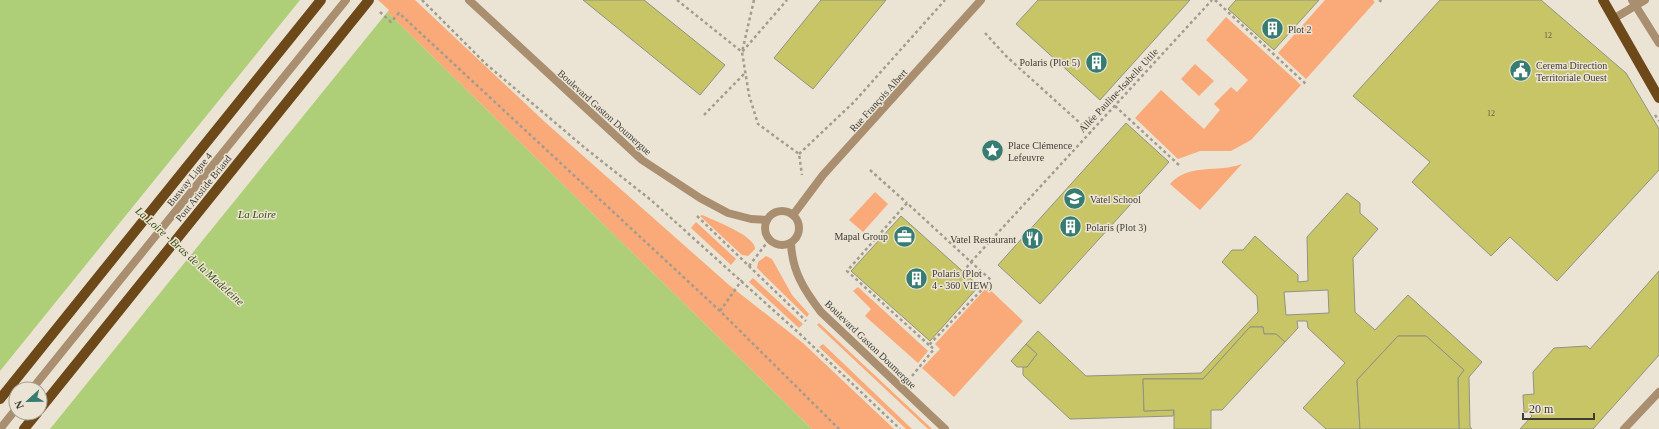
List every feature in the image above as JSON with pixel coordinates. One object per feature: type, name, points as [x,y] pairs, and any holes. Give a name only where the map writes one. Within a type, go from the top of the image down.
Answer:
[{"type":"main road","points":[[0,399],[321,0]]},
{"type":"main road","name":"Pont Aristide Briand","points":[[48,399],[369,0]]},
{"type":"main road","points":[[1603,0],[1659,98]]},
{"type":"main road","points":[[24,429],[30,421]]},
{"type":"street","name":"Busway Ligne 4","points":[[38,381],[346,0]]},
{"type":"street","name":"Boulevard Gaston Doumergue","points":[[469,0],[642,160],[700,198],[728,213],[750,219],[767,220]]},
{"type":"street","name":"Rue François Albert","points":[[793,215],[823,175],[981,0]]},
{"type":"street","points":[[1613,19],[1634,3],[1645,0]]},
{"type":"street","points":[[1634,3],[1659,43]]},
{"type":"street","points":[[782,211],[793,215],[796,219],[799,230],[795,239],[791,243],[780,245],[769,240],[765,230],[767,220],[771,215],[782,211]]},
{"type":"street","name":"Boulevard Gaston Doumergue","points":[[791,243],[792,259],[804,289],[822,312],[945,429]]},
{"type":"street","points":[[1624,429],[1659,392]]},
{"type":"street","points":[[0,429],[8,419]]},
{"type":"path","points":[[422,0],[486,64],[585,148],[651,200],[701,247],[742,280],[900,429]]},
{"type":"path","points":[[677,0],[742,52]]},
{"type":"path","points":[[754,0],[742,52],[749,95],[758,124],[799,154],[854,102],[945,0]]},
{"type":"path","points":[[742,52],[787,0]]},
{"type":"path","points":[[1213,0],[1307,85]]},
{"type":"path","name":"Allée Pauline-Isabelle Utile","points":[[963,272],[1213,0]]},
{"type":"path","points":[[379,11],[391,22],[399,13],[720,310],[839,429]]},
{"type":"path","points":[[985,33],[1006,56],[1091,133]]},
{"type":"path","points":[[704,115],[745,73]]},
{"type":"path","points":[[1115,106],[1180,166]]},
{"type":"path","points":[[870,170],[991,280],[929,345]]},
{"type":"path","points":[[904,391],[915,370],[934,349],[847,271],[907,204]]},
{"type":"path","points":[[691,211],[810,325]]},
{"type":"path","points":[[749,266],[769,240]]},
{"type":"path","points":[[720,310],[742,280]]},
{"type":"shaded area","points":[[375,0],[415,0],[546,123],[729,285],[803,343],[894,429],[812,429]]},
{"type":"shaded area","points":[[1325,0],[1373,0],[1375,2],[1306,79],[1278,53]]},
{"type":"shaded area","points":[[1226,17],[1301,85],[1251,140],[1231,151],[1200,151],[1178,159],[1135,118],[1161,90],[1204,129],[1220,110],[1214,104],[1231,87],[1237,92],[1248,80],[1206,40]]},
{"type":"shaded area","points":[[1195,64],[1214,81],[1199,96],[1181,79]]},
{"type":"shaded area","points":[[1242,164],[1200,210],[1170,184],[1177,177],[1185,173],[1233,167]]},
{"type":"shaded area","points":[[875,192],[888,204],[863,232],[849,220]]},
{"type":"shaded area","points":[[702,215],[742,234],[749,239],[755,249],[748,256],[742,255],[700,216]]},
{"type":"shaded area","points":[[696,222],[736,259],[731,265],[691,228]]},
{"type":"shaded area","points":[[766,256],[772,259],[792,295],[809,314],[807,317],[757,268],[758,262]]},
{"type":"shaded area","points":[[753,278],[803,324],[799,328],[749,282]]},
{"type":"shaded area","points":[[858,287],[928,351],[918,363],[865,316],[871,309],[853,291]]},
{"type":"shaded area","points":[[987,287],[1023,321],[954,397],[922,368],[940,349],[935,344]]},
{"type":"shaded area","points":[[819,323],[932,429],[928,429],[817,325]]},
{"type":"shaded area","points":[[823,344],[912,429],[906,429],[819,347]]},
{"type":"water","name":"La Loire","points":[[0,0],[375,0],[812,429],[10,429],[0,419]]},
{"type":"pier","points":[[300,0],[378,0],[389,10],[50,429],[8,429],[0,422],[0,371]]},
{"type":"building","points":[[583,0],[644,0],[725,65],[700,95]]},
{"type":"building","points":[[821,0],[886,0],[813,89],[774,58]]},
{"type":"building","name":"Polaris (Plot 5)","points":[[1038,0],[1190,0],[1100,100],[1016,24]]},
{"type":"building","name":"Plot 2","points":[[1236,0],[1319,0],[1274,50],[1228,9]]},
{"type":"building","points":[[1440,0],[1541,0],[1626,73],[1659,129],[1659,170],[1557,281],[1510,237],[1491,256],[1412,182],[1430,162],[1353,96]]},
{"type":"building","name":"Polaris (Plot 3)","points":[[1126,123],[1169,162],[1040,304],[998,265]]},
{"type":"building","points":[[1347,193],[1360,203],[1360,213],[1378,229],[1353,258],[1355,312],[1375,330],[1408,295],[1482,362],[1469,377],[1470,427],[1472,429],[1459,429],[1458,378],[1464,370],[1426,336],[1398,336],[1357,380],[1360,429],[1326,429],[1303,408],[1345,363],[1308,328],[1307,321],[1297,321],[1298,328],[1285,342],[1276,334],[1264,334],[1263,327],[1250,327],[1203,379],[1143,379],[1144,411],[1174,410],[1173,416],[1070,419],[1023,375],[1023,366],[1027,367],[1037,354],[1026,344],[1038,331],[1086,376],[1201,373],[1258,312],[1257,296],[1222,262],[1232,250],[1243,250],[1255,236],[1298,275],[1298,282],[1308,281],[1307,237]],"holes":[[[1328,290],[1329,313],[1286,315],[1284,292]]]},
{"type":"building","name":"Polaris (Plot 4 - 360 VIEW)","points":[[901,216],[979,286],[930,341],[851,271]]},
{"type":"building","points":[[1659,271],[1659,355],[1593,429],[1520,429],[1532,416],[1528,412],[1524,412],[1523,395],[1534,394],[1533,372],[1554,348],[1587,346],[1590,349]]},
{"type":"building","points":[[1250,327],[1263,327],[1264,334],[1276,334],[1285,342],[1222,410],[1211,410],[1211,429],[1174,429],[1174,410],[1144,411],[1143,379],[1203,379]]},
{"type":"building","points":[[1398,336],[1426,336],[1464,370],[1458,378],[1459,429],[1360,429],[1357,380]]},
{"type":"building","points":[[1026,344],[1037,354],[1027,367],[1017,367],[1011,361]]},
{"type":"place","name":"Plot 2","points":[[1272,29]]},
{"type":"place","name":"Polaris (Plot 5)","points":[[1096,62]]},
{"type":"place","name":"Cerema Direction Territoriale Ouest","points":[[1521,71]]},
{"type":"place","name":"Place Clémence Lefeuvre","points":[[992,151]]},
{"type":"place","name":"Vatel School","points":[[1075,199]]},
{"type":"place","name":"Polaris (Plot 3)","points":[[1071,227]]},
{"type":"place","name":"Mapal Group","points":[[904,236]]},
{"type":"place","name":"Vatel Restaurant","points":[[1032,239]]},
{"type":"place","name":"Polaris (Plot 4 - 360 VIEW)","points":[[916,279]]},
{"type":"water label","name":"La Loire - Bras de la Madeleine","points":[[190,256]]}]
